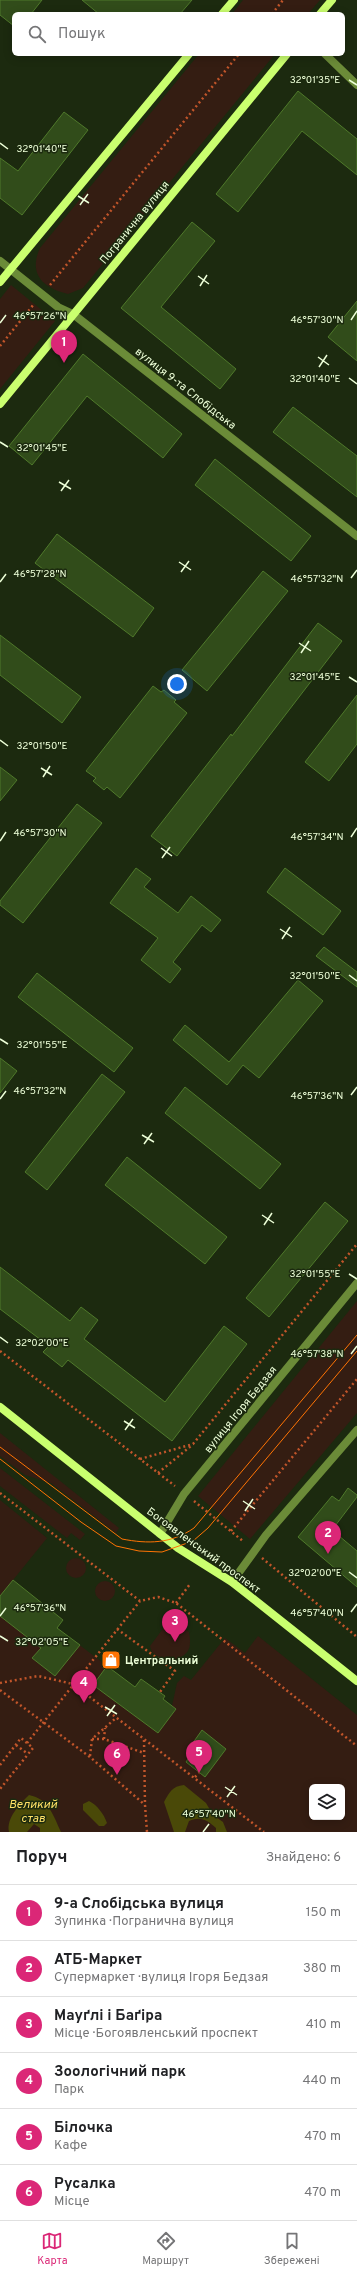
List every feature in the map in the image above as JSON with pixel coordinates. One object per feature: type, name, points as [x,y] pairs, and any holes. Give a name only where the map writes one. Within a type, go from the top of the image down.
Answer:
[{"type":"main road","points":[[224,12],[234,0]]},
{"type":"main road","points":[[322,12],[332,0]]},
{"type":"main road","points":[[0,282],[187,56]]},
{"type":"main road","name":"Погранична вулиця","points":[[0,404],[285,56]]},
{"type":"main road","name":"Богоявленський проспект","points":[[0,1407],[178,1548],[232,1582],[357,1681]]},
{"type":"street","points":[[327,56],[357,85]]},
{"type":"street","name":"вулиця 9-та Слобідська","points":[[0,261],[58,308],[73,314],[357,536]]},
{"type":"street","name":"вулиця Ігоря Бедзая","points":[[160,1534],[184,1494],[357,1283]]},
{"type":"street","points":[[232,1582],[253,1550],[357,1430]]},
{"type":"path","points":[[274,12],[283,0]]},
{"type":"path","points":[[50,285],[237,56]]},
{"type":"path","points":[[0,346],[34,304]]},
{"type":"path","points":[[158,1473],[193,1444],[357,1244]]},
{"type":"path","points":[[0,1351],[175,1486]]},
{"type":"path","points":[[231,1531],[357,1379]]},
{"type":"path","points":[[140,1459],[193,1444]]},
{"type":"path","points":[[0,1493],[140,1601]]},
{"type":"path","points":[[194,1501],[244,1542]]},
{"type":"path","points":[[260,1557],[357,1637]]},
{"type":"path","points":[[176,1603],[190,1584]]},
{"type":"path","points":[[27,1743],[140,1601],[158,1597],[176,1603],[357,1746]]},
{"type":"path","points":[[117,1629],[175,1671],[160,1692]]},
{"type":"path","points":[[0,1683],[38,1676],[73,1684],[144,1740],[195,1777],[264,1832]]},
{"type":"path","points":[[0,1690],[90,1757],[145,1805]]},
{"type":"path","points":[[90,1757],[92,1739],[116,1718]]},
{"type":"path","points":[[104,1739],[105,1728]]},
{"type":"path","points":[[0,1765],[21,1738],[33,1748],[0,1789]]},
{"type":"path","points":[[92,1739],[104,1739],[144,1753]]},
{"type":"path","points":[[144,1740],[147,1832]]},
{"type":"path","points":[[16,1745],[28,1754]]},
{"type":"path","points":[[195,1777],[199,1773]]},
{"type":"shaded area","points":[[243,0],[320,0],[310,12],[234,12]]},
{"type":"shaded area","points":[[197,56],[273,56],[83,288],[68,294],[51,288],[45,284],[37,272],[36,265],[40,248]]},
{"type":"shaded area","points":[[11,285],[55,321],[0,389],[0,299]]},
{"type":"shaded area","points":[[357,1301],[357,1413],[250,1539],[198,1496]]},
{"type":"shaded area","points":[[0,1433],[119,1528],[116,1533],[51,1483],[25,1475],[0,1456]]},
{"type":"shaded area","points":[[0,1468],[85,1534],[80,1540],[71,1533],[67,1538],[0,1486]]},
{"type":"shaded area","points":[[0,1500],[47,1538],[13,1580],[63,1620],[57,1628],[135,1687],[141,1679],[165,1696],[163,1699],[172,1706],[177,1683],[184,1676],[191,1680],[225,1638],[245,1653],[258,1636],[357,1715],[357,1832],[0,1832]]},
{"type":"shaded area","points":[[76,1558],[83,1561],[86,1568],[83,1575],[76,1578],[69,1575],[66,1568],[69,1561]]},
{"type":"shaded area","points":[[105,1581],[112,1584],[115,1591],[112,1598],[105,1601],[98,1598],[95,1591],[98,1584]]},
{"type":"shaded area","points":[[176,1623],[189,1632],[189,1650],[183,1656],[167,1663],[152,1652],[150,1646],[165,1626]]},
{"type":"water","points":[[184,1785],[206,1803],[213,1815],[223,1822],[227,1832],[216,1832],[216,1828],[210,1823],[197,1819],[189,1821],[185,1832],[174,1832],[164,1802],[174,1788]]},
{"type":"water","name":"Великий став","points":[[29,1795],[36,1797],[46,1804],[53,1814],[61,1832],[40,1832],[40,1828],[34,1824],[27,1832],[9,1832],[12,1817],[18,1807]]},
{"type":"water","points":[[89,1801],[100,1810],[104,1816],[107,1823],[104,1826],[99,1826],[83,1810],[83,1804]]},
{"type":"building","points":[[0,0],[42,0],[33,12],[12,12],[12,24],[0,15]]},
{"type":"building","points":[[82,0],[192,0],[182,12],[97,12]]},
{"type":"building","points":[[298,91],[357,139],[357,175],[302,131],[238,212],[216,194]]},
{"type":"building","points":[[64,112],[88,130],[22,215],[0,198],[0,158],[18,171]]},
{"type":"building","points":[[192,222],[215,241],[161,307],[236,369],[220,389],[121,308]]},
{"type":"building","points":[[357,301],[357,361],[328,337]]},
{"type":"building","points":[[83,354],[182,434],[163,458],[87,396],[32,465],[9,446]]},
{"type":"building","points":[[293,407],[357,456],[357,497],[273,432]]},
{"type":"building","points":[[215,459],[311,536],[291,561],[195,485]]},
{"type":"building","points":[[57,534],[154,608],[133,637],[35,563]]},
{"type":"building","points":[[263,571],[288,591],[207,691],[182,670]]},
{"type":"building","points":[[318,623],[342,641],[177,856],[151,836],[231,734],[232,736]]},
{"type":"building","points":[[0,635],[81,697],[62,723],[0,675]]},
{"type":"building","points":[[153,686],[161,692],[164,690],[176,700],[174,702],[187,713],[120,798],[107,787],[104,790],[93,781],[96,778],[86,771]]},
{"type":"building","points":[[357,695],[357,744],[329,781],[305,762]]},
{"type":"building","points":[[0,767],[17,780],[0,801]]},
{"type":"building","points":[[77,804],[102,823],[23,923],[0,905],[0,901]]},
{"type":"building","points":[[136,868],[151,879],[144,887],[178,913],[191,896],[221,920],[211,932],[202,925],[173,962],[181,969],[170,983],[141,960],[158,938],[110,903]]},
{"type":"building","points":[[285,868],[341,911],[323,935],[267,892]]},
{"type":"building","points":[[324,947],[357,972],[357,987],[316,956]]},
{"type":"building","points":[[37,973],[133,1048],[114,1072],[18,997]]},
{"type":"building","points":[[298,980],[323,1001],[259,1078],[243,1065],[227,1085],[173,1040],[185,1025],[229,1062]]},
{"type":"building","points":[[0,1058],[17,1071],[0,1093]]},
{"type":"building","points":[[102,1074],[125,1092],[47,1190],[25,1172]]},
{"type":"building","points":[[185,1087],[281,1164],[260,1189],[165,1113]]},
{"type":"building","points":[[127,1157],[227,1237],[205,1264],[105,1185]]},
{"type":"building","points":[[325,1202],[348,1221],[269,1317],[246,1298]]},
{"type":"building","points":[[0,1267],[70,1321],[81,1307],[98,1320],[84,1339],[165,1402],[224,1326],[247,1344],[172,1441],[68,1360],[62,1367],[43,1352],[49,1346],[0,1309]]},
{"type":"building","points":[[348,1488],[357,1495],[357,1497],[332,1530],[357,1551],[357,1587],[298,1537],[332,1496],[339,1501]]},
{"type":"building","points":[[13,1580],[63,1620],[57,1628],[80,1645],[55,1676],[32,1658],[41,1648],[0,1616],[0,1596]]},
{"type":"building","points":[[107,1666],[135,1687],[141,1679],[165,1696],[163,1699],[176,1709],[158,1733],[93,1685]]},
{"type":"building","points":[[202,1730],[226,1749],[205,1777],[186,1762],[194,1750],[190,1747]]},
{"type":"tram line","points":[[0,1447],[122,1539],[141,1542],[168,1540],[194,1528],[357,1335]]},
{"type":"tram line","points":[[0,1459],[81,1522],[116,1546],[139,1551],[162,1552],[193,1541],[208,1528],[357,1351]]},
{"type":"place","name":"9-а Слобідська вулиця","points":[[64,363]]},
{"type":"place","name":"АТБ-Маркет","points":[[328,1554]]},
{"type":"place","name":"Мауґлі і Баґіра","points":[[175,1642]]},
{"type":"place","name":"Центральний","points":[[111,1660]]},
{"type":"place","name":"Зоологічний парк","points":[[84,1703]]},
{"type":"place","name":"Білочка","points":[[199,1773]]},
{"type":"place","name":"Русалка","points":[[117,1775]]}]
